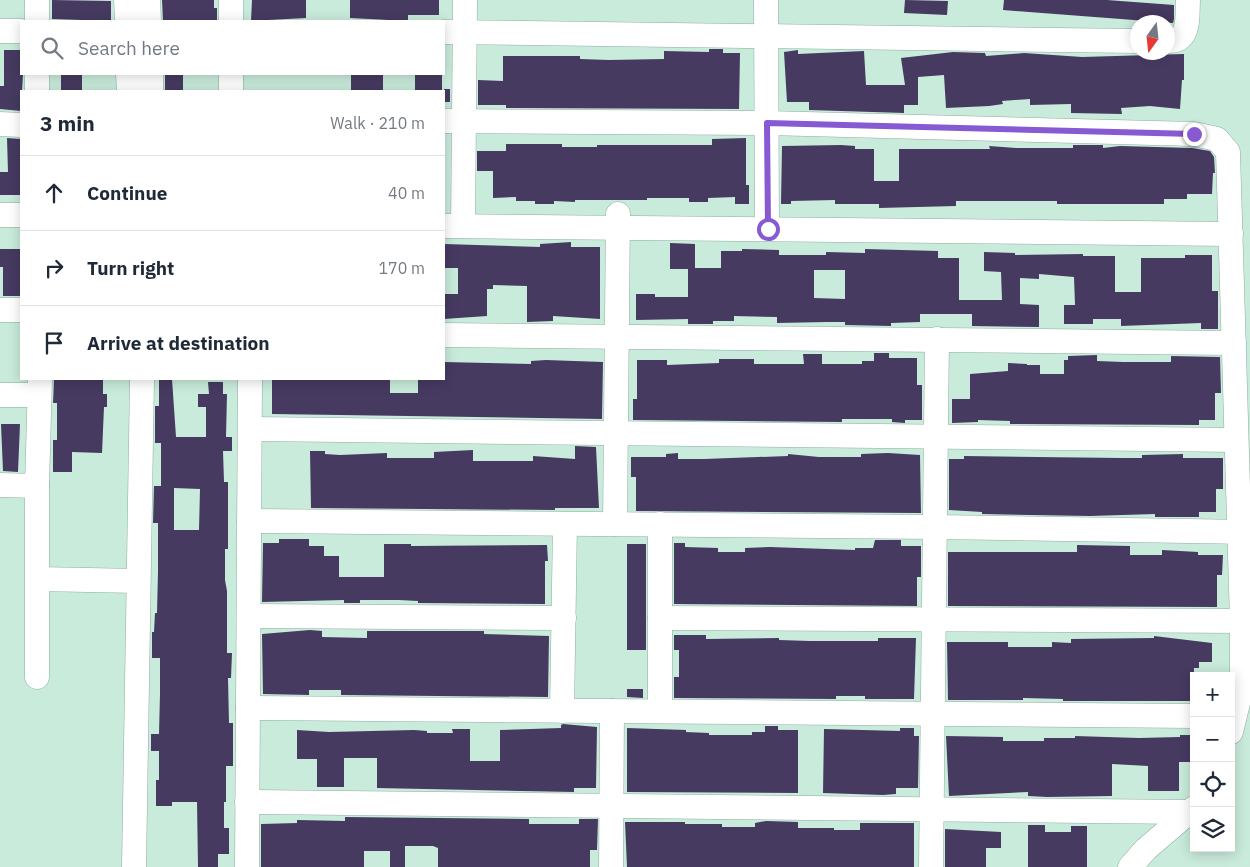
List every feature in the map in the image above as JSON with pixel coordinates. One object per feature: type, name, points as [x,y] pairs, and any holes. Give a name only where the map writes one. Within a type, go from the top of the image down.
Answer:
[{"type":"street","points":[[36,20],[37,0]]},
{"type":"street","points":[[126,0],[127,20]]},
{"type":"street","points":[[148,0],[149,20]]},
{"type":"street","points":[[230,20],[231,0]]},
{"type":"street","points":[[465,0],[454,32],[453,218],[1231,226]]},
{"type":"street","points":[[766,0],[767,221]]},
{"type":"street","points":[[1175,39],[1184,34],[1187,26],[1188,0]]},
{"type":"street","points":[[0,31],[20,31]]},
{"type":"street","points":[[454,32],[1130,41]]},
{"type":"street","points":[[37,75],[37,90]]},
{"type":"street","points":[[128,75],[129,90]]},
{"type":"street","points":[[150,75],[151,90]]},
{"type":"street","points":[[230,75],[230,90]]},
{"type":"street","points":[[454,122],[767,123],[1206,135],[1218,139],[1228,152],[1236,440],[1245,531],[1242,686],[1234,717]]},
{"type":"street","points":[[0,124],[20,125]]},
{"type":"street","points":[[0,215],[20,215]]},
{"type":"street","points":[[615,524],[618,220]]},
{"type":"street","points":[[0,310],[20,310]]},
{"type":"street","points":[[445,335],[1234,343]]},
{"type":"street","points":[[931,867],[937,339]]},
{"type":"street","points":[[124,685],[132,581],[142,380]]},
{"type":"street","points":[[247,867],[250,380]]},
{"type":"street","points":[[0,395],[39,387],[36,486],[38,579],[37,677]]},
{"type":"street","points":[[250,429],[1236,440]]},
{"type":"street","points":[[0,485],[36,486]]},
{"type":"street","points":[[249,521],[1245,531]]},
{"type":"street","points":[[562,710],[565,524]]},
{"type":"street","points":[[660,524],[660,711]]},
{"type":"street","points":[[38,579],[132,581]]},
{"type":"street","points":[[132,581],[134,867]]},
{"type":"street","points":[[249,616],[564,618]]},
{"type":"street","points":[[660,618],[1242,621]]},
{"type":"street","points":[[248,708],[1190,716]]},
{"type":"street","points":[[611,867],[612,711]]},
{"type":"street","points":[[247,802],[1190,810]]},
{"type":"street","points":[[1130,867],[1146,848],[1190,812]]},
{"type":"building","points":[[52,0],[111,1],[111,20],[52,19]]},
{"type":"building","points":[[162,0],[214,0],[214,8],[217,8],[217,20],[163,20]]},
{"type":"building","points":[[252,0],[306,0],[306,18],[251,20]]},
{"type":"building","points":[[350,0],[439,0],[439,15],[408,15],[408,20],[350,18]]},
{"type":"building","points":[[905,0],[948,1],[947,15],[904,13]]},
{"type":"building","points":[[1004,0],[1107,0],[1174,5],[1174,15],[1130,15],[1130,20],[1003,10]]},
{"type":"building","points":[[709,49],[723,49],[723,53],[740,53],[739,109],[506,108],[506,105],[478,105],[478,80],[503,81],[503,56],[580,56],[580,59],[609,60],[664,59],[664,51],[709,52]]},
{"type":"building","points":[[4,50],[20,50],[20,75],[23,75],[22,90],[20,90],[20,111],[0,109],[0,86],[4,86]]},
{"type":"building","points":[[798,50],[798,54],[864,51],[866,85],[905,85],[901,58],[953,52],[985,53],[986,56],[1024,53],[1082,57],[1130,56],[1130,60],[1175,60],[1175,54],[1184,54],[1184,80],[1182,80],[1180,109],[1150,106],[1121,108],[1122,114],[1071,113],[1071,104],[1030,105],[1030,99],[1002,101],[1003,104],[989,106],[946,108],[944,75],[918,77],[918,105],[904,105],[904,113],[809,110],[809,102],[787,102],[784,52]]},
{"type":"building","points":[[61,75],[82,75],[82,90],[61,90]]},
{"type":"building","points":[[165,75],[183,75],[183,90],[165,90]]},
{"type":"building","points":[[351,75],[383,75],[383,90],[351,90]]},
{"type":"building","points":[[415,75],[442,75],[442,90],[415,90]]},
{"type":"building","points":[[450,89],[450,102],[445,102],[444,90]]},
{"type":"building","points":[[7,138],[20,139],[20,195],[0,195],[0,172],[8,172]]},
{"type":"building","points":[[746,138],[746,185],[749,185],[749,204],[735,204],[735,197],[708,198],[708,202],[689,202],[689,198],[647,198],[647,200],[575,200],[575,202],[554,201],[554,204],[535,204],[535,201],[516,201],[516,197],[493,198],[493,171],[477,171],[477,151],[506,151],[506,144],[562,144],[562,147],[597,147],[597,145],[712,145],[712,139]]},
{"type":"building","points":[[1073,145],[1103,145],[1103,148],[1120,146],[1192,148],[1210,151],[1214,157],[1215,173],[1213,173],[1212,194],[1187,194],[1187,199],[1164,199],[1164,204],[1057,204],[1057,201],[956,201],[956,206],[879,208],[879,204],[835,204],[835,200],[791,201],[791,204],[781,204],[782,146],[855,146],[855,149],[874,149],[874,181],[899,181],[899,149],[990,149],[989,146],[1073,148]]},
{"type":"building","points":[[571,242],[571,247],[600,247],[600,319],[553,316],[553,321],[527,322],[527,286],[493,285],[493,289],[487,289],[487,316],[445,319],[445,294],[458,294],[458,268],[445,268],[445,244],[540,247],[540,244]]},
{"type":"building","points":[[670,243],[695,244],[695,268],[721,268],[721,251],[742,251],[742,249],[779,250],[779,255],[826,255],[826,252],[865,253],[865,249],[938,251],[938,258],[959,258],[959,300],[1002,300],[1001,272],[984,271],[984,252],[1015,253],[1015,255],[1083,254],[1083,256],[1115,256],[1115,292],[1141,292],[1141,258],[1185,258],[1185,255],[1212,255],[1212,291],[1218,291],[1218,329],[1201,329],[1201,323],[1121,326],[1121,319],[1093,319],[1093,324],[1064,324],[1064,305],[1075,305],[1074,277],[1039,274],[1039,279],[1020,278],[1020,304],[1039,305],[1039,327],[972,326],[972,314],[920,314],[920,322],[891,323],[891,326],[845,325],[845,322],[777,323],[777,317],[734,316],[734,321],[713,321],[713,324],[688,324],[688,319],[636,320],[636,294],[655,294],[655,297],[688,297],[688,269],[670,269]],"holes":[[[814,270],[845,270],[845,299],[814,298]]]},
{"type":"building","points":[[0,249],[20,249],[20,296],[3,296],[3,267],[0,267]]},
{"type":"building","points":[[874,353],[889,353],[889,358],[917,358],[917,385],[922,385],[922,420],[905,420],[905,423],[892,422],[892,419],[842,419],[842,422],[633,420],[633,399],[637,399],[637,360],[667,360],[667,365],[719,363],[719,359],[754,359],[754,364],[804,364],[803,354],[822,354],[822,364],[862,364],[862,361],[874,361]]},
{"type":"building","points":[[1097,355],[1097,361],[1123,362],[1171,362],[1171,356],[1220,357],[1221,393],[1215,393],[1215,420],[1199,420],[1199,425],[1010,424],[1010,421],[978,420],[978,422],[952,423],[952,399],[970,399],[970,374],[1008,371],[1008,363],[1040,365],[1040,374],[1064,374],[1064,360],[1068,360],[1068,356]]},
{"type":"building","points":[[531,361],[603,362],[602,419],[272,414],[272,380],[390,380],[390,393],[418,393],[418,380],[445,380],[445,362],[531,364]]},
{"type":"building","points":[[54,380],[103,380],[103,394],[107,394],[107,407],[104,407],[102,453],[72,452],[72,472],[53,472],[53,440],[57,440],[57,403],[53,403]]},
{"type":"building","points":[[159,380],[172,380],[176,437],[206,437],[206,407],[198,407],[198,394],[209,394],[208,382],[223,382],[223,394],[227,394],[226,437],[232,437],[232,451],[223,451],[224,482],[228,482],[228,549],[225,549],[225,580],[227,591],[227,653],[232,653],[231,678],[228,678],[229,723],[233,723],[233,766],[226,766],[226,802],[224,802],[224,828],[229,828],[229,854],[218,854],[218,867],[198,867],[197,802],[172,802],[172,806],[156,806],[156,780],[159,780],[159,751],[151,751],[151,734],[159,734],[160,658],[152,658],[152,632],[154,632],[155,613],[157,613],[158,572],[158,523],[153,523],[154,486],[161,486],[161,443],[155,443],[155,406],[159,406]],"holes":[[[174,488],[200,489],[199,530],[174,530]]]},
{"type":"building","points":[[1,424],[20,424],[18,472],[3,471]]},
{"type":"building","points":[[575,446],[596,447],[599,508],[555,508],[555,510],[311,508],[310,451],[325,451],[325,454],[340,455],[387,453],[387,458],[434,458],[434,452],[473,450],[473,461],[533,461],[533,456],[575,459]]},
{"type":"building","points":[[678,453],[678,459],[788,456],[788,454],[819,457],[861,457],[861,454],[888,453],[920,455],[921,513],[636,511],[636,477],[631,477],[631,457],[666,457],[666,454]]},
{"type":"building","points":[[1183,454],[1183,458],[1223,458],[1223,489],[1216,489],[1216,512],[1199,512],[1199,517],[1155,517],[1155,514],[1090,516],[982,514],[982,512],[949,510],[949,459],[964,459],[964,456],[1142,458],[1142,455]]},
{"type":"building","points":[[279,539],[309,539],[309,546],[324,546],[324,556],[339,556],[339,577],[384,577],[384,544],[411,544],[411,546],[547,545],[548,561],[545,561],[545,604],[418,603],[418,601],[399,600],[360,600],[360,603],[344,603],[344,600],[262,602],[263,543],[279,543]]},
{"type":"building","points":[[875,540],[901,540],[901,546],[921,546],[921,577],[917,577],[917,606],[674,604],[674,543],[685,543],[685,547],[718,548],[718,552],[745,552],[745,548],[770,547],[855,550],[855,548],[873,548]]},
{"type":"building","points":[[627,544],[646,544],[646,650],[627,650]]},
{"type":"building","points":[[1077,545],[1130,546],[1130,555],[1162,555],[1162,550],[1198,552],[1198,555],[1223,555],[1222,575],[1217,575],[1217,607],[948,606],[948,552],[1077,552]]},
{"type":"building","points":[[310,630],[322,631],[322,637],[367,638],[367,631],[484,631],[484,634],[549,636],[548,697],[341,695],[341,690],[309,690],[309,695],[263,694],[262,634]]},
{"type":"building","points":[[674,635],[706,635],[706,639],[779,638],[779,640],[810,641],[878,641],[878,638],[916,638],[914,699],[865,699],[865,696],[836,696],[836,699],[674,698],[674,677],[679,677],[679,650],[674,650]]},
{"type":"building","points":[[1154,636],[1212,643],[1212,662],[1199,662],[1199,668],[1194,668],[1194,672],[1190,672],[1190,701],[1063,701],[1063,699],[1023,698],[1023,700],[948,700],[947,642],[1008,642],[1008,647],[1052,647],[1052,642],[1071,643],[1071,639],[1154,638]]},
{"type":"building","points":[[627,689],[643,689],[643,698],[627,697]]},
{"type":"building","points":[[563,724],[597,727],[596,788],[574,788],[574,792],[377,788],[377,758],[344,758],[344,787],[317,787],[317,759],[297,759],[297,730],[329,732],[414,730],[427,731],[427,733],[453,733],[452,729],[470,729],[470,761],[500,761],[500,730],[561,728]]},
{"type":"building","points":[[765,726],[778,726],[778,730],[798,730],[798,793],[627,792],[627,728],[686,730],[686,732],[709,733],[709,735],[752,735],[752,732],[765,732]]},
{"type":"building","points":[[900,728],[914,728],[914,736],[919,736],[918,788],[896,788],[896,794],[883,795],[823,793],[824,729],[900,731]]},
{"type":"building","points":[[1180,735],[1190,735],[1190,762],[1179,762],[1179,791],[1148,791],[1148,766],[1112,764],[1112,796],[1047,797],[1028,796],[1028,792],[949,796],[946,736],[1003,737],[1003,741],[1044,741],[1044,738],[1075,738],[1075,736],[1180,737]]},
{"type":"building","points":[[345,817],[529,819],[529,824],[579,824],[579,819],[598,819],[597,850],[590,850],[590,867],[438,867],[438,848],[433,846],[405,846],[405,867],[390,867],[390,851],[364,851],[364,867],[261,867],[261,824],[297,823],[297,820],[345,821]]},
{"type":"building","points":[[766,821],[798,822],[798,828],[834,828],[834,830],[860,830],[860,823],[914,823],[914,867],[627,867],[625,822],[685,822],[685,824],[722,824],[722,827],[755,827],[755,823]]},
{"type":"building","points":[[1028,825],[1045,825],[1045,832],[1071,832],[1071,826],[1087,826],[1087,867],[1028,867]]},
{"type":"building","points":[[945,829],[1001,832],[1001,848],[986,848],[986,867],[945,867]]},
{"type":"route","points":[[768,229],[767,123],[1194,134]]}]
